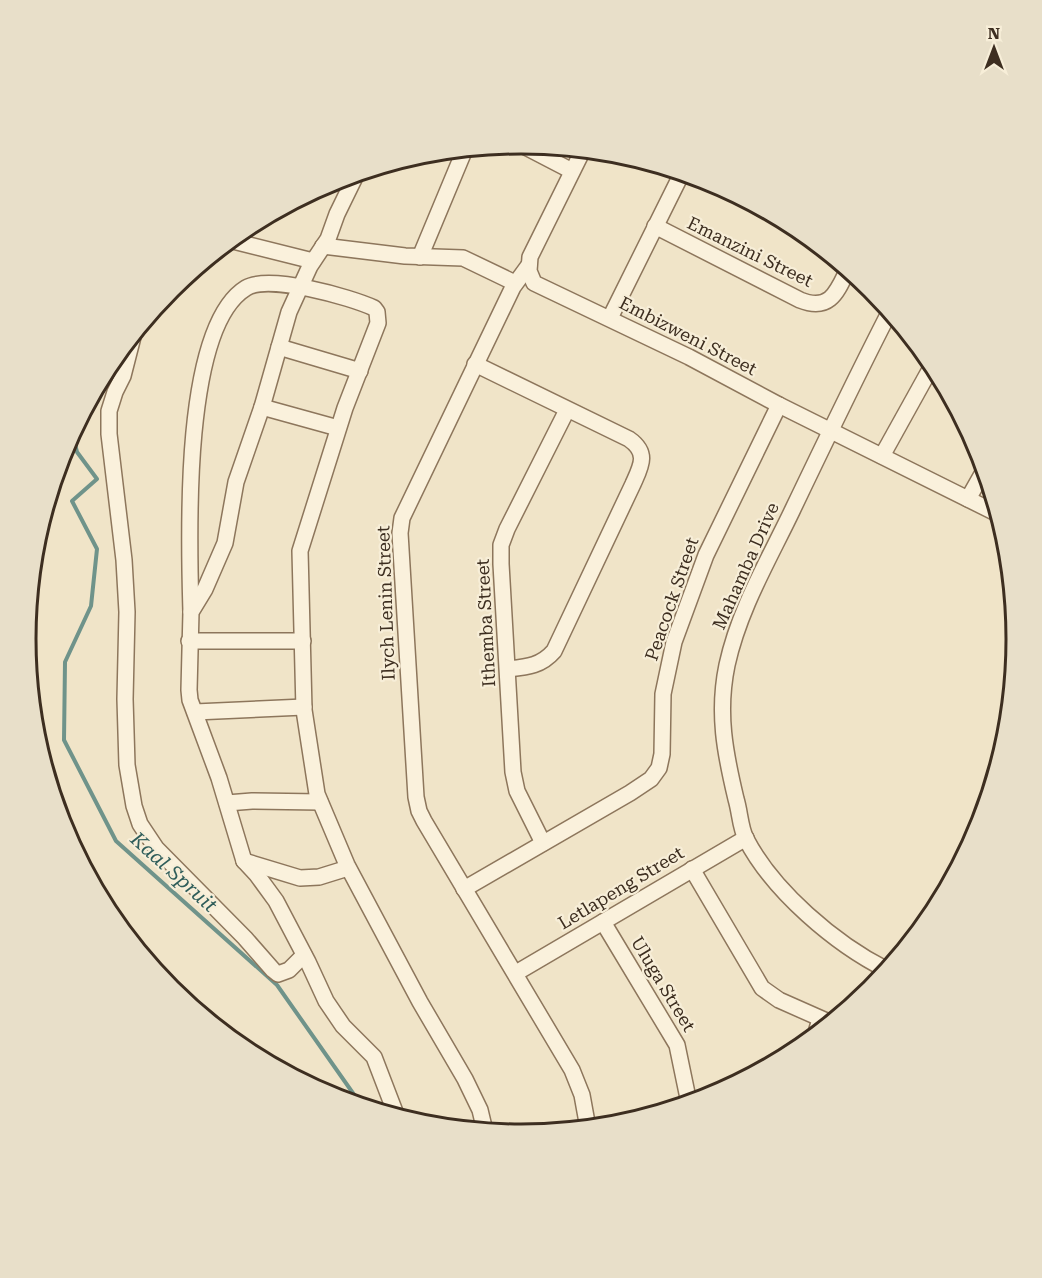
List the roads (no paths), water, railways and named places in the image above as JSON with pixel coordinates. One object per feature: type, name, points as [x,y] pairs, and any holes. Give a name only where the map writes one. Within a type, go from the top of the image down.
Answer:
[{"type":"street","points":[[540,155],[572,171]]},
{"type":"street","points":[[420,257],[461,158]]},
{"type":"street","name":"Ilych Lenin Street","points":[[579,158],[534,248],[530,271],[515,283],[475,364],[405,511],[400,533],[417,804],[424,821],[578,1080],[587,1120]]},
{"type":"street","points":[[610,318],[678,180]]},
{"type":"street","points":[[191,612],[205,589],[222,552],[236,482],[262,407],[289,312],[352,185]]},
{"type":"street","name":"Emanzini Street","points":[[655,226],[811,303],[821,303],[833,296],[844,277]]},
{"type":"street","points":[[242,243],[313,261]]},
{"type":"street","points":[[323,246],[420,257],[463,258],[515,283]]},
{"type":"street","name":"Embizweni Street","points":[[530,271],[534,283],[544,289],[689,357],[779,405],[988,509]]},
{"type":"street","points":[[393,1106],[374,1057],[334,1014],[276,901],[257,874],[244,861],[227,803],[189,694],[192,457],[200,387],[210,343],[217,324],[245,289],[260,284],[300,286],[376,310],[378,323],[338,428],[300,548],[304,707],[315,787],[348,868],[420,1002],[465,1079],[480,1110],[483,1122]]},
{"type":"street","name":"Mahamba Drive","points":[[879,966],[838,941],[795,902],[773,877],[746,838],[728,770],[723,738],[723,697],[727,666],[742,616],[830,429],[886,319]]},
{"type":"street","points":[[279,347],[360,371]]},
{"type":"street","points":[[128,355],[109,411],[124,560],[127,612],[125,669],[127,765],[134,806],[140,824],[156,848],[245,938],[273,970],[278,974],[285,972],[304,955]]},
{"type":"street","points":[[475,364],[633,441],[640,450],[642,462],[554,651],[537,665],[508,669]]},
{"type":"street","points":[[882,456],[927,375]]},
{"type":"street","name":"Peacock Street","points":[[464,889],[645,784],[659,768],[662,754],[663,694],[671,652],[706,555],[779,405]]},
{"type":"street","points":[[262,407],[338,428]]},
{"type":"street","name":"Ithemba Street","points":[[543,843],[515,781],[501,579],[502,541],[567,410]]},
{"type":"street","points":[[968,499],[979,480]]},
{"type":"street","points":[[189,641],[303,641]]},
{"type":"street","points":[[195,712],[304,707]]},
{"type":"street","points":[[227,803],[320,802]]},
{"type":"street","name":"Letlapeng Street","points":[[516,973],[746,838]]},
{"type":"street","points":[[244,861],[300,878],[319,877],[348,868]]},
{"type":"street","points":[[692,869],[762,988],[779,1000],[822,1019]]},
{"type":"street","name":"Uluga Street","points":[[603,922],[677,1045],[687,1094]]},
{"type":"waterway","name":"Kaal Spruit","points":[[76,447],[97,479],[72,501],[97,549],[91,606],[65,662],[64,740],[116,841],[277,985],[353,1094]]}]
